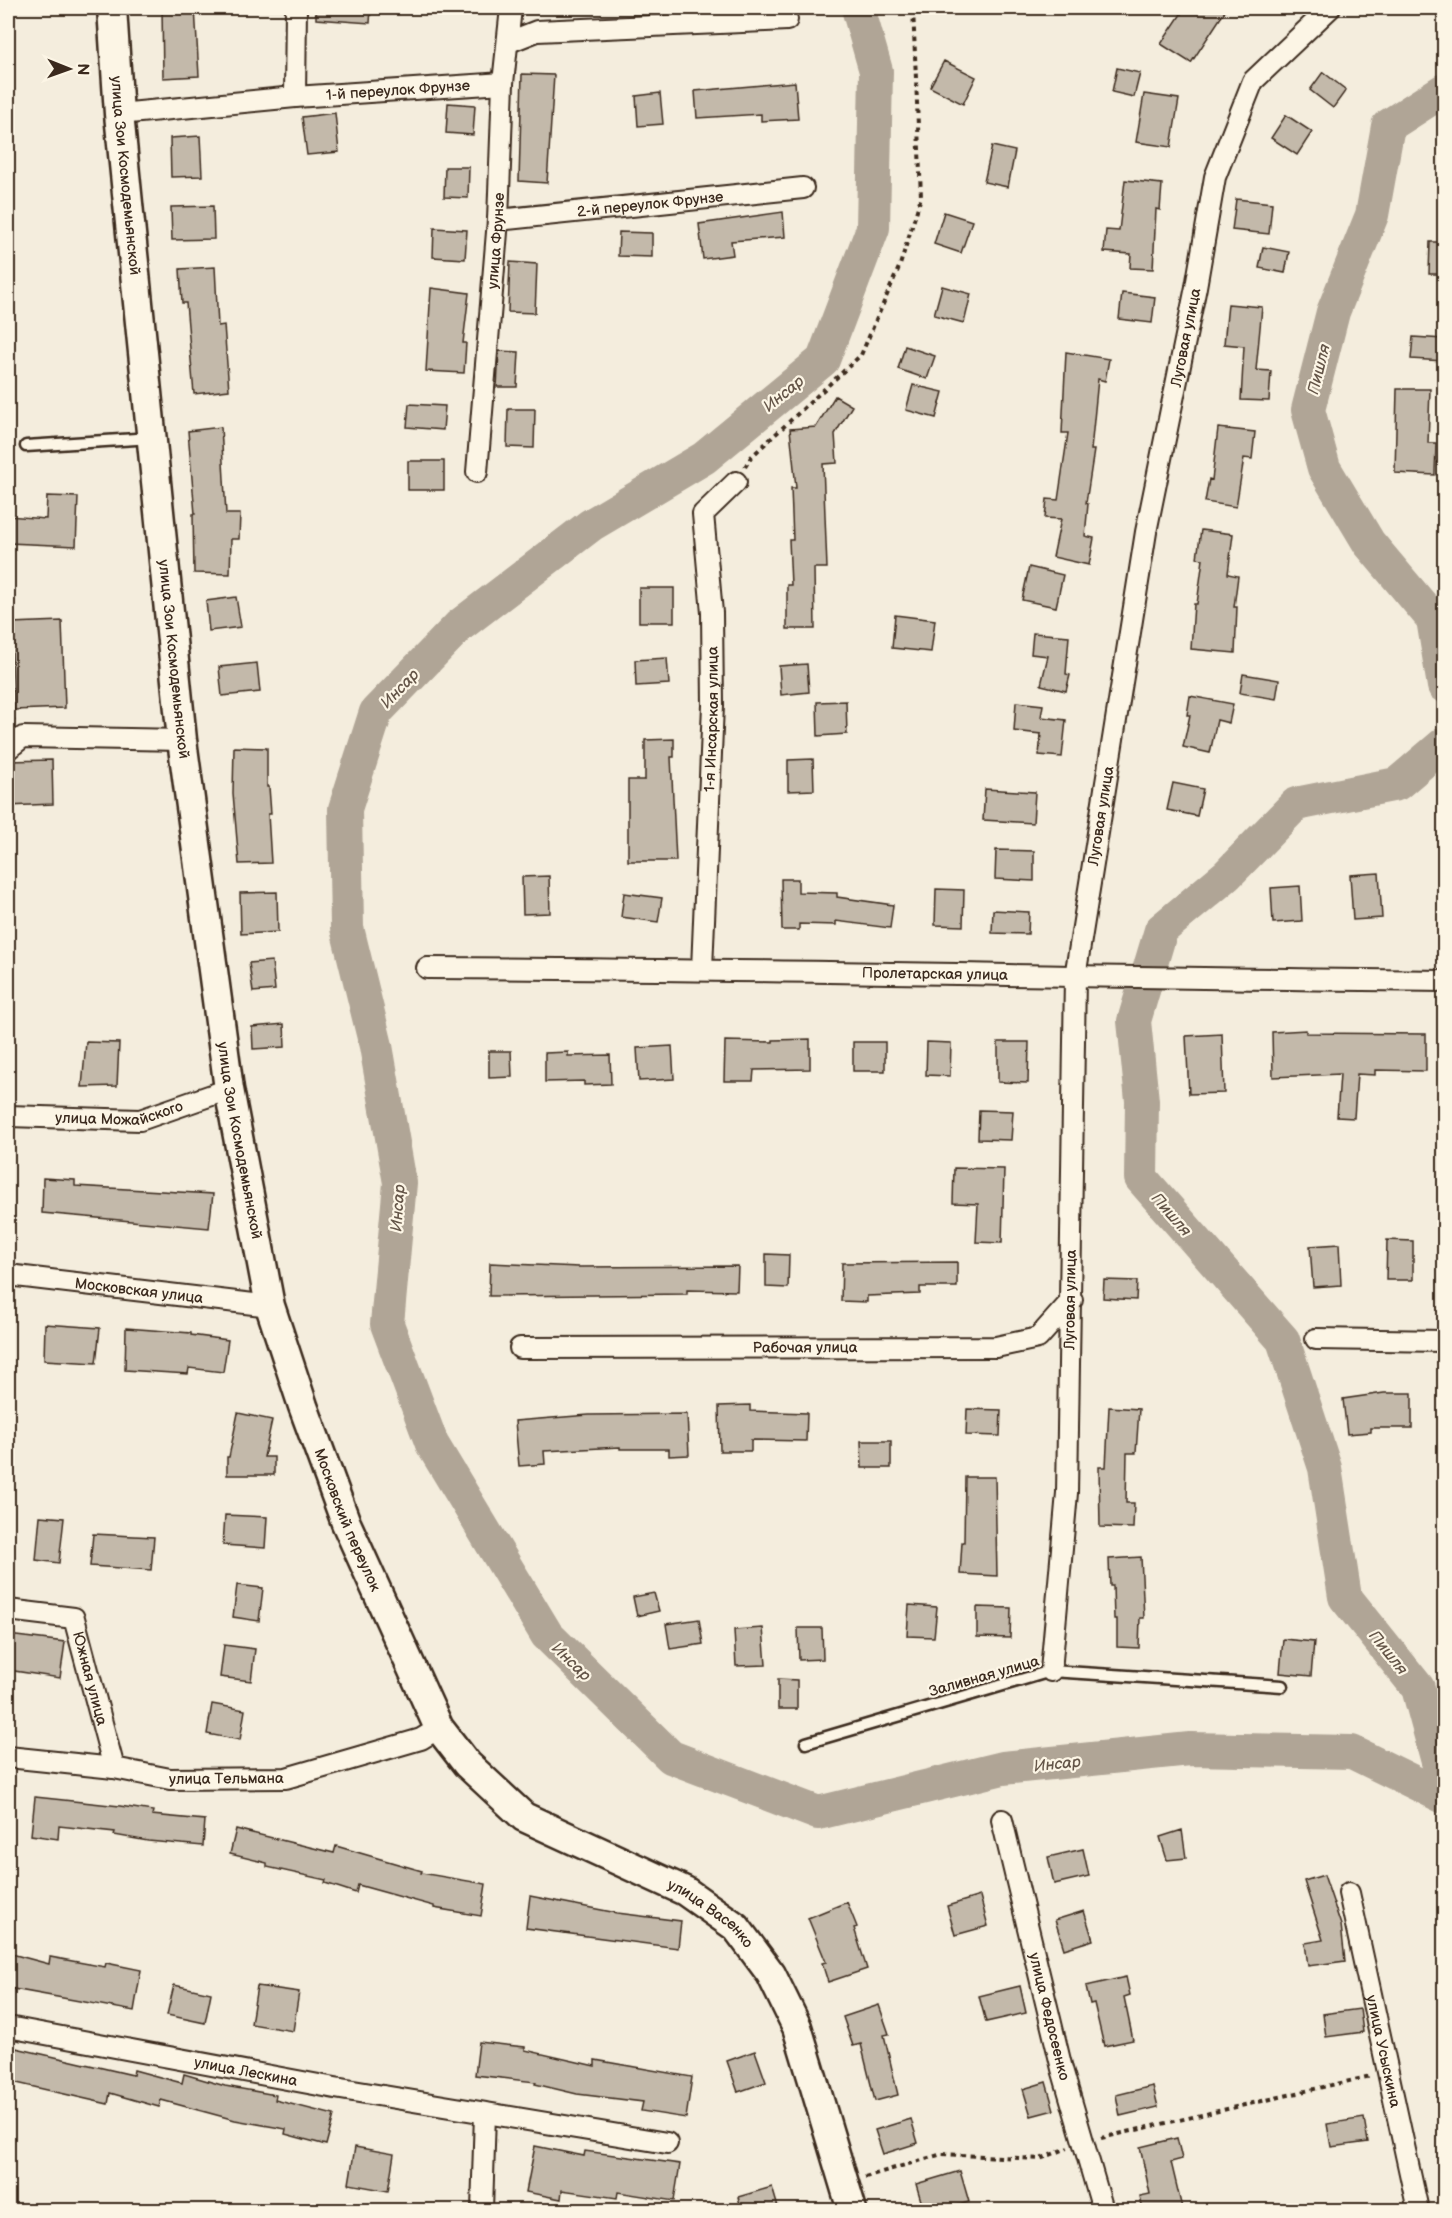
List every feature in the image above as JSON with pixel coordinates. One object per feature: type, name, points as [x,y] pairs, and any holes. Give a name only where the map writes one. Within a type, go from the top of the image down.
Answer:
[{"type":"street","name":"улица Зои Космодемьянской","points":[[112,8],[119,114],[182,740],[229,1089],[270,1306]]},
{"type":"street","points":[[295,97],[296,8]]},
{"type":"street","name":"улица Фрунзе","points":[[477,472],[498,220],[503,83],[511,8]]},
{"type":"street","name":"Луговая улица","points":[[1051,1671],[1067,1493],[1072,1300],[1075,977],[1146,532],[1196,287],[1215,177],[1253,81],[1330,8]]},
{"type":"street","points":[[509,42],[537,31],[787,20]]},
{"type":"street","name":"1-й переулок Фрунзе","points":[[119,114],[295,97],[503,83]]},
{"type":"street","name":"2-й переулок Фрунзе","points":[[498,220],[803,188]]},
{"type":"street","name":"1-я Инсарская улица","points":[[702,969],[713,705],[712,613],[703,514],[736,482]]},
{"type":"street","points":[[8,748],[22,737],[182,740]]},
{"type":"street","name":"Пролетарская улица","points":[[427,968],[702,969],[1119,978],[1444,981]]},
{"type":"street","name":"улица Можайского","points":[[8,1116],[140,1120],[229,1089]]},
{"type":"street","name":"Московская улица","points":[[8,1275],[270,1306]]},
{"type":"street","name":"Рабочая улица","points":[[520,1348],[996,1347],[1038,1338],[1072,1300]]},
{"type":"street","name":"Московский переулок","points":[[270,1306],[346,1524],[439,1728]]},
{"type":"street","points":[[1316,1339],[1444,1341]]},
{"type":"street","name":"Южная улица","points":[[8,1610],[74,1618],[114,1768]]},
{"type":"street","name":"улица Тельмана","points":[[8,1756],[114,1768],[170,1779],[286,1778],[421,1739],[439,1728]]},
{"type":"street","name":"улица Васенко","points":[[439,1728],[467,1764],[524,1817],[685,1891],[736,1928],[771,1974],[797,2027],[852,2211]]},
{"type":"street","name":"улица Федосеенко","points":[[1002,1820],[1062,2069],[1103,2211]]},
{"type":"street","name":"улица Усыскина","points":[[1349,1893],[1418,2211]]},
{"type":"street","name":"улица Лескина","points":[[8,2027],[485,2114],[667,2143]]},
{"type":"street","points":[[482,2211],[485,2114]]},
{"type":"lane","points":[[26,446],[152,438]]},
{"type":"lane","name":"Заливная улица","points":[[806,1743],[1051,1671],[1282,1686]]},
{"type":"path","points":[[736,482],[751,457],[861,355],[900,265],[921,197],[913,8]]},
{"type":"path","points":[[844,2183],[942,2154],[1040,2159],[1083,2142],[1387,2072]]},
{"type":"building","points":[[162,8],[195,8],[199,76],[163,78]]},
{"type":"building","points":[[316,8],[371,8],[370,23],[316,19]]},
{"type":"building","points":[[1185,8],[1227,8],[1191,63],[1161,44]]},
{"type":"building","points":[[944,61],[976,77],[963,104],[930,87]]},
{"type":"building","points":[[1117,68],[1140,73],[1134,97],[1112,92]]},
{"type":"building","points":[[1323,72],[1346,90],[1333,108],[1310,90]]},
{"type":"building","points":[[522,74],[554,75],[547,183],[519,181]]},
{"type":"building","points":[[795,82],[798,119],[761,121],[761,114],[697,118],[695,91]]},
{"type":"building","points":[[660,93],[663,124],[638,126],[636,96]]},
{"type":"building","points":[[1144,94],[1179,99],[1171,147],[1136,142]]},
{"type":"building","points":[[448,103],[475,105],[473,135],[446,133]]},
{"type":"building","points":[[335,113],[339,152],[307,155],[302,117]]},
{"type":"building","points":[[1286,115],[1312,132],[1297,155],[1271,138]]},
{"type":"building","points":[[200,136],[202,176],[171,177],[170,138]]},
{"type":"building","points":[[992,146],[1015,151],[1008,187],[984,182]]},
{"type":"building","points":[[445,167],[469,167],[468,198],[444,197]]},
{"type":"building","points":[[1125,180],[1162,184],[1160,210],[1156,209],[1153,269],[1130,268],[1131,254],[1104,252],[1106,230],[1119,231]]},
{"type":"building","points":[[1236,199],[1272,203],[1269,234],[1232,230]]},
{"type":"building","points":[[213,206],[214,239],[172,240],[171,207]]},
{"type":"building","points":[[783,212],[785,237],[731,241],[733,255],[703,259],[699,224]]},
{"type":"building","points":[[944,212],[972,221],[961,253],[934,244]]},
{"type":"building","points":[[434,228],[467,230],[465,259],[433,257]]},
{"type":"building","points":[[619,232],[652,233],[652,257],[618,256]]},
{"type":"building","points":[[1430,242],[1444,242],[1444,274],[1429,274]]},
{"type":"building","points":[[1263,247],[1289,252],[1285,273],[1259,268]]},
{"type":"building","points":[[510,262],[537,264],[535,313],[508,312]]},
{"type":"building","points":[[215,267],[218,326],[224,325],[229,390],[194,394],[186,303],[182,303],[180,269]]},
{"type":"building","points":[[942,286],[971,294],[964,323],[934,315]]},
{"type":"building","points":[[431,288],[469,293],[463,343],[466,343],[464,373],[426,371]]},
{"type":"building","points":[[1122,293],[1155,297],[1152,323],[1119,319]]},
{"type":"building","points":[[1228,304],[1262,307],[1256,370],[1271,371],[1269,401],[1241,400],[1244,346],[1224,344]]},
{"type":"building","points":[[1413,337],[1444,339],[1444,361],[1411,359]]},
{"type":"building","points":[[905,346],[935,356],[927,379],[898,369]]},
{"type":"building","points":[[499,351],[519,352],[517,387],[497,387]]},
{"type":"building","points":[[1066,352],[1109,359],[1105,381],[1098,379],[1091,450],[1094,450],[1086,503],[1088,504],[1085,536],[1094,538],[1089,565],[1053,557],[1061,519],[1045,518],[1047,499],[1058,500],[1068,433],[1062,433]]},
{"type":"building","points":[[913,385],[943,392],[936,418],[906,410]]},
{"type":"building","points":[[1397,389],[1430,389],[1428,443],[1436,443],[1435,475],[1395,473]]},
{"type":"building","points":[[835,396],[852,406],[835,434],[837,463],[823,464],[827,568],[814,568],[815,629],[787,629],[787,585],[791,585],[789,540],[793,540],[791,488],[796,488],[790,429],[816,427]]},
{"type":"building","points":[[409,404],[445,406],[443,430],[407,427]]},
{"type":"building","points":[[508,409],[535,409],[534,448],[507,447]]},
{"type":"building","points":[[221,427],[226,514],[240,514],[239,539],[231,539],[230,574],[194,573],[193,514],[195,514],[188,431]]},
{"type":"building","points":[[1218,428],[1255,432],[1252,459],[1244,458],[1236,507],[1205,502],[1209,479],[1212,480]]},
{"type":"building","points":[[408,461],[444,461],[444,490],[408,490]]},
{"type":"building","points":[[47,496],[78,497],[76,546],[8,543],[8,516],[46,519]]},
{"type":"building","points":[[1201,530],[1233,534],[1228,574],[1238,576],[1234,607],[1237,607],[1235,653],[1191,649],[1194,604],[1197,604],[1203,559],[1197,558]]},
{"type":"building","points":[[1029,567],[1063,575],[1056,607],[1022,600]]},
{"type":"building","points":[[639,588],[674,588],[674,622],[639,622]]},
{"type":"building","points":[[236,597],[241,627],[209,631],[206,601]]},
{"type":"building","points":[[895,615],[935,620],[931,652],[892,648]]},
{"type":"building","points":[[62,621],[65,708],[14,710],[11,623]]},
{"type":"building","points":[[1033,633],[1069,636],[1066,674],[1070,675],[1066,691],[1041,685],[1048,656],[1031,654]]},
{"type":"building","points":[[667,658],[669,684],[636,686],[635,660]]},
{"type":"building","points":[[257,663],[260,692],[222,696],[219,667]]},
{"type":"building","points":[[807,664],[809,692],[781,695],[779,666]]},
{"type":"building","points":[[1243,674],[1279,680],[1276,699],[1240,693]]},
{"type":"building","points":[[1190,696],[1233,704],[1229,723],[1217,720],[1210,753],[1183,747],[1190,715],[1187,715]]},
{"type":"building","points":[[846,701],[847,734],[818,736],[817,702]]},
{"type":"building","points":[[1016,702],[1043,705],[1041,717],[1066,720],[1062,757],[1039,755],[1041,734],[1014,731]]},
{"type":"building","points":[[674,739],[674,757],[671,757],[676,861],[628,861],[628,780],[645,780],[645,740]]},
{"type":"building","points":[[234,747],[267,748],[271,863],[239,864],[233,793]]},
{"type":"building","points":[[813,759],[814,790],[788,791],[788,760]]},
{"type":"building","points":[[52,760],[53,804],[8,806],[8,761]]},
{"type":"building","points":[[1173,783],[1203,789],[1197,816],[1167,810]]},
{"type":"building","points":[[985,789],[1035,792],[1033,823],[983,820]]},
{"type":"building","points":[[996,850],[1034,851],[1034,881],[995,879]]},
{"type":"building","points":[[1379,873],[1382,918],[1353,920],[1350,875]]},
{"type":"building","points":[[549,876],[550,913],[523,914],[522,877]]},
{"type":"building","points":[[781,879],[798,879],[798,892],[837,893],[837,897],[893,905],[890,928],[836,921],[836,925],[799,924],[799,930],[782,930]]},
{"type":"building","points":[[1300,886],[1302,921],[1273,923],[1271,888]]},
{"type":"building","points":[[936,889],[964,890],[963,926],[935,925]]},
{"type":"building","points":[[277,892],[278,932],[241,934],[240,893]]},
{"type":"building","points":[[624,893],[662,898],[658,922],[621,917]]},
{"type":"building","points":[[993,910],[1029,912],[1028,934],[992,933]]},
{"type":"building","points":[[272,961],[275,990],[253,992],[249,963]]},
{"type":"building","points":[[284,1024],[285,1047],[253,1049],[252,1027]]},
{"type":"building","points":[[1306,1030],[1306,1033],[1426,1034],[1426,1071],[1375,1070],[1375,1075],[1357,1074],[1354,1118],[1337,1117],[1340,1074],[1273,1077],[1272,1032]]},
{"type":"building","points":[[1222,1034],[1224,1093],[1189,1094],[1186,1036]]},
{"type":"building","points":[[810,1039],[810,1069],[754,1070],[753,1081],[724,1081],[725,1041],[773,1042],[773,1040]]},
{"type":"building","points":[[86,1042],[119,1043],[117,1086],[82,1087]]},
{"type":"building","points":[[853,1042],[885,1042],[885,1071],[853,1071]]},
{"type":"building","points":[[927,1042],[951,1043],[950,1076],[926,1075]]},
{"type":"building","points":[[998,1042],[1029,1042],[1028,1083],[998,1082]]},
{"type":"building","points":[[672,1046],[674,1079],[639,1081],[637,1048]]},
{"type":"building","points":[[489,1051],[511,1051],[512,1077],[489,1078]]},
{"type":"building","points":[[568,1052],[568,1056],[610,1055],[611,1084],[584,1085],[584,1081],[545,1082],[545,1053]]},
{"type":"building","points":[[979,1110],[1013,1111],[1011,1140],[978,1139]]},
{"type":"building","points":[[954,1168],[1004,1169],[1002,1243],[976,1242],[978,1204],[953,1203]]},
{"type":"building","points":[[43,1178],[75,1180],[75,1186],[213,1194],[209,1228],[42,1213]]},
{"type":"building","points":[[1387,1240],[1413,1241],[1413,1280],[1386,1280]]},
{"type":"building","points":[[1339,1244],[1341,1285],[1313,1287],[1310,1246]]},
{"type":"building","points":[[766,1254],[789,1255],[788,1288],[766,1287]]},
{"type":"building","points":[[957,1262],[957,1287],[920,1287],[920,1294],[867,1296],[867,1302],[841,1301],[842,1263]]},
{"type":"building","points":[[490,1263],[579,1267],[738,1266],[737,1291],[687,1290],[687,1294],[489,1296]]},
{"type":"building","points":[[1104,1280],[1137,1281],[1136,1300],[1103,1298]]},
{"type":"building","points":[[45,1324],[100,1328],[96,1363],[44,1360]]},
{"type":"building","points":[[126,1328],[191,1333],[191,1335],[228,1340],[223,1372],[189,1368],[188,1374],[125,1370]]},
{"type":"building","points":[[1384,1393],[1412,1393],[1412,1428],[1371,1428],[1371,1432],[1347,1434],[1343,1399]]},
{"type":"building","points":[[750,1405],[750,1411],[807,1413],[806,1441],[751,1440],[751,1451],[720,1451],[719,1406]]},
{"type":"building","points":[[1109,1407],[1139,1409],[1136,1453],[1127,1453],[1126,1503],[1134,1503],[1133,1528],[1100,1527],[1099,1467],[1106,1467]]},
{"type":"building","points":[[967,1409],[1001,1410],[1000,1436],[966,1435]]},
{"type":"building","points":[[238,1413],[272,1420],[264,1457],[274,1457],[274,1475],[227,1475],[227,1457],[229,1457]]},
{"type":"building","points":[[687,1414],[689,1455],[669,1456],[669,1449],[620,1449],[620,1447],[544,1451],[545,1464],[519,1466],[515,1421],[589,1415]]},
{"type":"building","points":[[861,1441],[891,1441],[891,1468],[862,1468]]},
{"type":"building","points":[[965,1477],[995,1477],[997,1576],[960,1574],[962,1542],[964,1542]]},
{"type":"building","points":[[225,1515],[267,1517],[265,1548],[223,1545]]},
{"type":"building","points":[[40,1516],[64,1518],[59,1563],[36,1560]]},
{"type":"building","points":[[93,1534],[154,1537],[151,1570],[90,1566]]},
{"type":"building","points":[[1141,1557],[1144,1618],[1140,1618],[1139,1648],[1117,1647],[1117,1619],[1114,1619],[1109,1559]]},
{"type":"building","points":[[237,1585],[263,1588],[259,1621],[233,1617]]},
{"type":"building","points":[[654,1593],[659,1611],[637,1616],[633,1597]]},
{"type":"building","points":[[909,1605],[937,1607],[934,1637],[907,1636]]},
{"type":"building","points":[[977,1607],[1011,1608],[1010,1638],[977,1637]]},
{"type":"building","points":[[699,1619],[703,1644],[670,1649],[666,1624]]},
{"type":"building","points":[[763,1628],[766,1665],[736,1666],[734,1630]]},
{"type":"building","points":[[798,1628],[822,1628],[823,1659],[799,1660]]},
{"type":"building","points":[[8,1635],[65,1642],[60,1678],[8,1670]]},
{"type":"building","points":[[1283,1639],[1314,1642],[1311,1676],[1280,1673]]},
{"type":"building","points":[[224,1645],[255,1649],[251,1681],[220,1677]]},
{"type":"building","points":[[778,1679],[797,1680],[797,1709],[778,1709]]},
{"type":"building","points":[[212,1704],[245,1710],[240,1740],[207,1734]]},
{"type":"building","points":[[35,1797],[120,1806],[153,1811],[152,1815],[205,1820],[203,1846],[148,1841],[114,1835],[115,1832],[59,1826],[58,1839],[31,1835]]},
{"type":"building","points":[[236,1829],[334,1853],[336,1846],[422,1871],[421,1873],[486,1884],[481,1916],[434,1908],[434,1906],[358,1885],[356,1893],[325,1883],[326,1880],[267,1867],[267,1863],[230,1854]]},
{"type":"building","points":[[1182,1830],[1186,1858],[1167,1860],[1160,1837]]},
{"type":"building","points":[[1083,1849],[1089,1876],[1054,1884],[1048,1857]]},
{"type":"building","points":[[1324,1875],[1341,1925],[1345,1961],[1308,1966],[1305,1943],[1323,1940],[1304,1881]]},
{"type":"building","points":[[530,1896],[617,1913],[681,1921],[678,1948],[526,1928]]},
{"type":"building","points":[[980,1896],[988,1926],[955,1935],[947,1906]]},
{"type":"building","points":[[847,1902],[857,1927],[854,1928],[867,1969],[828,1982],[822,1963],[826,1962],[808,1918]]},
{"type":"building","points":[[1084,1911],[1093,1940],[1064,1949],[1055,1920]]},
{"type":"building","points":[[8,1953],[49,1964],[50,1957],[105,1967],[106,1963],[141,1970],[134,2011],[8,1988]]},
{"type":"building","points":[[1126,1977],[1130,1995],[1124,1997],[1133,2040],[1104,2046],[1094,2003],[1090,2004],[1086,1986]]},
{"type":"building","points":[[174,1985],[211,1993],[205,2023],[167,2015]]},
{"type":"building","points":[[257,1986],[299,1992],[293,2031],[251,2024]]},
{"type":"building","points":[[1020,1986],[1026,2013],[986,2022],[979,1996]]},
{"type":"building","points":[[879,2005],[889,2034],[884,2035],[898,2095],[875,2101],[861,2044],[853,2046],[843,2017]]},
{"type":"building","points":[[1360,2009],[1363,2032],[1326,2037],[1323,2014]]},
{"type":"building","points":[[479,2042],[525,2047],[525,2050],[595,2066],[595,2060],[692,2077],[686,2118],[641,2111],[643,2102],[577,2094],[535,2084],[536,2082],[475,2075]]},
{"type":"building","points":[[16,2048],[133,2075],[134,2070],[182,2083],[184,2074],[225,2086],[276,2095],[275,2100],[334,2115],[326,2145],[285,2134],[286,2129],[235,2120],[161,2100],[159,2107],[110,2093],[108,2104],[8,2081]]},
{"type":"building","points":[[755,2051],[766,2082],[738,2092],[727,2061]]},
{"type":"building","points":[[1046,2082],[1054,2110],[1031,2116],[1023,2089]]},
{"type":"building","points":[[1153,2086],[1158,2107],[1120,2116],[1116,2095]]},
{"type":"building","points":[[1364,2118],[1368,2142],[1331,2147],[1327,2124]]},
{"type":"building","points":[[911,2119],[918,2143],[883,2154],[875,2130]]},
{"type":"building","points":[[1177,2138],[1182,2159],[1171,2162],[1182,2208],[1143,2211],[1140,2196],[1150,2194],[1140,2147]]},
{"type":"building","points":[[535,2146],[584,2156],[585,2151],[680,2164],[674,2201],[618,2192],[617,2198],[562,2190],[561,2199],[526,2192]]},
{"type":"building","points":[[355,2147],[394,2154],[388,2191],[349,2184]]},
{"type":"building","points":[[960,2171],[969,2202],[939,2211],[924,2211],[916,2184]]},
{"type":"building","points":[[772,2187],[779,2211],[742,2211],[738,2197]]},
{"type":"waterway","name":"Инсар","points":[[858,8],[876,71],[873,228],[823,360],[704,458],[591,525],[459,626],[376,712],[345,809],[347,928],[376,1046],[400,1183],[387,1324],[432,1444],[547,1635],[671,1757],[818,1813],[1003,1768],[1190,1749],[1352,1752],[1444,1797]]},
{"type":"waterway","name":"Пишля","points":[[1444,90],[1388,126],[1372,215],[1333,312],[1308,410],[1324,468],[1369,543],[1433,619],[1444,686]]},
{"type":"waterway","name":"Пишля","points":[[1444,744],[1397,784],[1296,804],[1227,875],[1161,930],[1134,1021],[1142,1101],[1141,1178],[1283,1340],[1325,1468],[1345,1597],[1418,1688],[1444,1784]]}]
